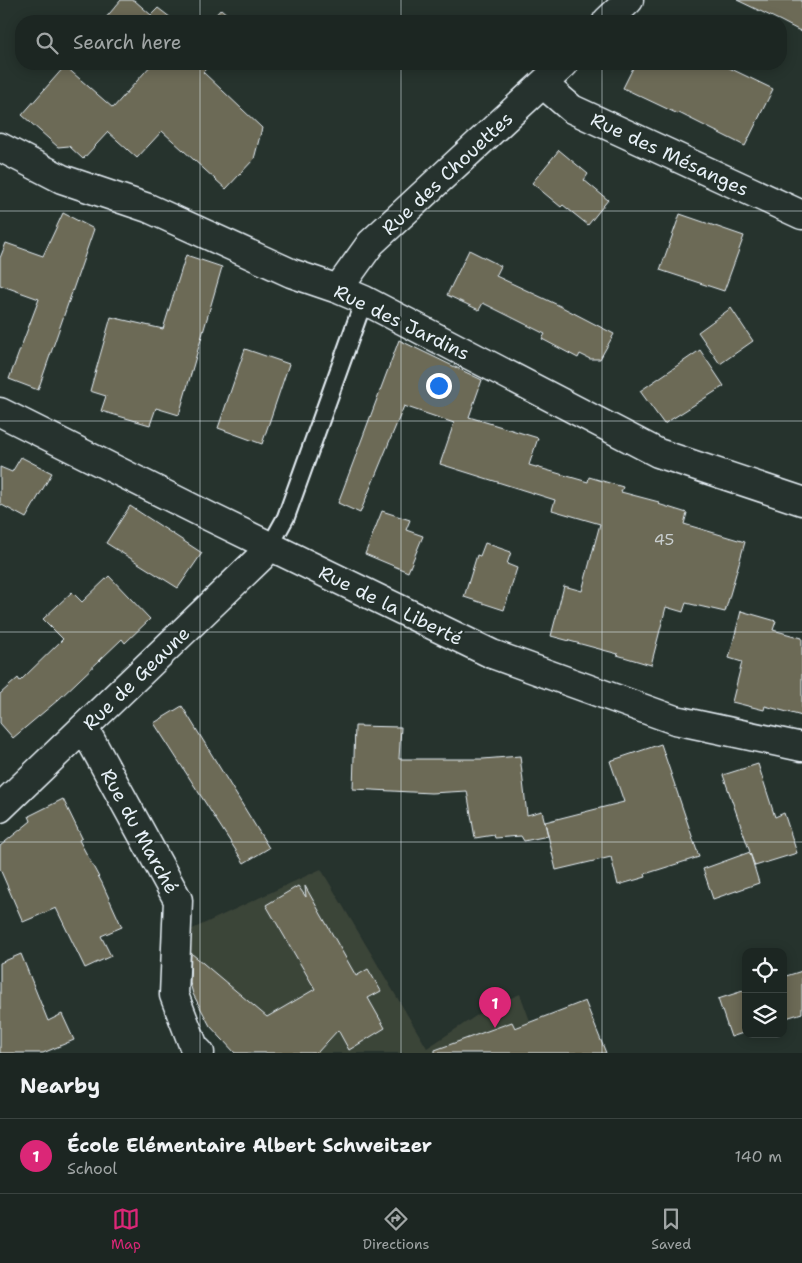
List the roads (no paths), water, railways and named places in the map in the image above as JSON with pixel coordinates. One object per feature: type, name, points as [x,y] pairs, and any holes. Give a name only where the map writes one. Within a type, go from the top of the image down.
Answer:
[{"type":"street","points":[[613,15],[629,0]]},
{"type":"street","name":"Rue des Chouettes","points":[[338,289],[371,243],[558,70]]},
{"type":"street","name":"Rue des Mésanges","points":[[543,84],[572,109],[802,215]]},
{"type":"street","name":"Rue des Jardins","points":[[0,147],[62,179],[148,208],[291,273],[364,300],[658,453],[802,501]]},
{"type":"street","name":"Rue de la Liberté","points":[[0,412],[492,654],[675,720],[802,747]]},
{"type":"street","name":"Rue de Geaune","points":[[0,808],[260,558],[270,546]]},
{"type":"street","name":"Rue du Marché","points":[[84,728],[178,900],[174,996],[194,1047],[200,1053]]},
{"type":"lane","points":[[270,546],[286,517],[364,300]]},
{"type":"place","name":"École Elémentaire Albert Schweitzer","points":[[495,1028]]}]
